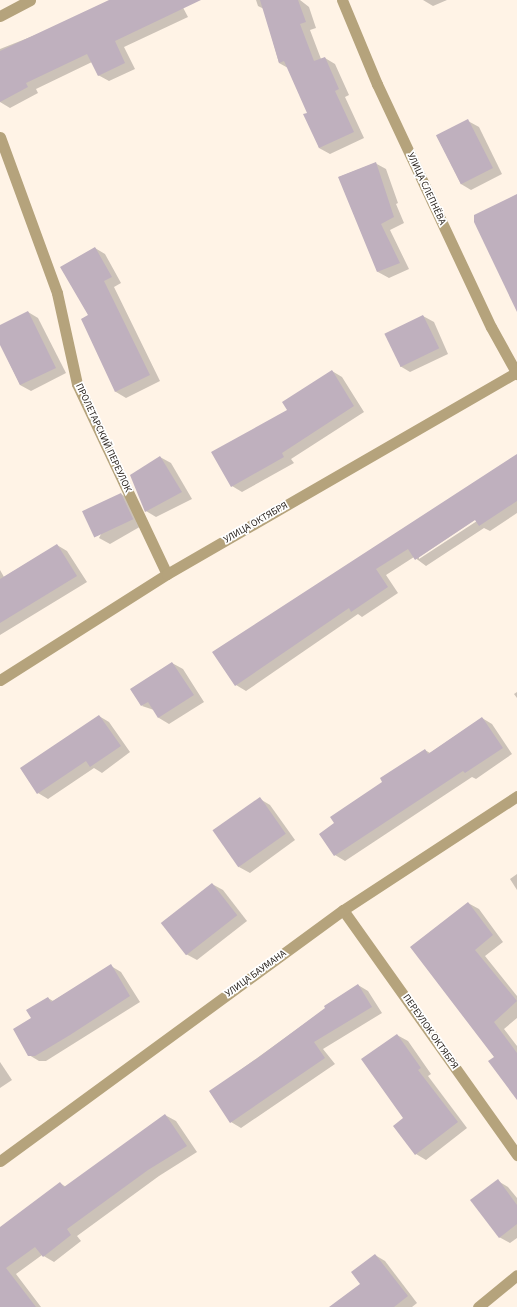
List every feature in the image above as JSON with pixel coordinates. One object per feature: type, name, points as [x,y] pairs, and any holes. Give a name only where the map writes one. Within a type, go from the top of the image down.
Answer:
[{"type":"street","points":[[0,16],[30,0]]},
{"type":"street","name":"УЛИЦА СЛЕПНЁВА","points":[[342,0],[377,84],[491,327],[517,373]]},
{"type":"street","name":"ПРОЛЕТАРСКИЙ ПЕРЕУЛОК","points":[[0,137],[56,293],[77,384],[168,574]]},
{"type":"street","name":"УЛИЦА ОКТЯБРЯ","points":[[0,680],[168,574],[517,373]]},
{"type":"street","name":"УЛИЦА БАУМАНА","points":[[0,1161],[343,910],[517,796]]},
{"type":"street","name":"ПЕРЕУЛОК ОКТЯБРЯ","points":[[343,910],[517,1155]]},
{"type":"street","points":[[478,1307],[517,1275]]},
{"type":"building","points":[[109,0],[201,0],[115,41],[125,63],[98,76],[87,54],[26,83],[28,87],[0,102],[0,51]]},
{"type":"building","points":[[260,0],[298,0],[306,22],[300,24],[314,61],[325,57],[339,89],[335,91],[354,132],[319,148],[303,114],[307,113],[284,61],[279,63]]},
{"type":"building","points":[[468,119],[493,168],[461,184],[436,135]]},
{"type":"building","points":[[376,162],[394,217],[381,224],[400,263],[377,272],[338,177]]},
{"type":"building","points":[[517,194],[517,312],[474,222],[474,215]]},
{"type":"building","points":[[95,247],[112,277],[104,281],[150,375],[115,392],[81,319],[88,315],[60,267]]},
{"type":"building","points":[[28,311],[56,368],[20,385],[0,345],[0,325]]},
{"type":"building","points":[[423,315],[439,348],[401,367],[384,334]]},
{"type":"building","points":[[332,370],[354,406],[282,453],[284,457],[231,487],[211,452],[287,410],[282,402]]},
{"type":"building","points":[[517,454],[517,501],[479,526],[475,520],[415,560],[408,549],[376,569],[388,587],[351,612],[349,608],[235,686],[212,652]]},
{"type":"building","points":[[160,456],[182,492],[145,512],[130,475]]},
{"type":"building","points":[[121,493],[133,519],[94,537],[82,511]]},
{"type":"building","points":[[57,544],[77,576],[0,623],[0,579]]},
{"type":"building","points":[[172,662],[194,695],[158,718],[148,702],[141,706],[130,689]]},
{"type":"building","points":[[99,715],[121,746],[90,767],[86,761],[37,794],[20,768]]},
{"type":"building","points":[[482,717],[503,748],[465,773],[463,771],[334,856],[319,834],[334,823],[330,817],[382,782],[380,778],[425,749],[428,754]]},
{"type":"building","points":[[260,797],[286,834],[238,867],[212,830]]},
{"type":"building","points":[[212,883],[237,915],[186,955],[161,923]]},
{"type":"building","points":[[468,902],[493,935],[475,950],[517,1001],[494,1022],[517,1053],[517,1100],[488,1061],[494,1057],[410,947]]},
{"type":"building","points":[[111,964],[130,996],[35,1056],[28,1056],[13,1029],[31,1018],[26,1010],[48,997],[51,1002]]},
{"type":"building","points":[[358,984],[372,1007],[314,1042],[325,1058],[230,1123],[209,1091],[259,1057],[325,1008],[324,1006]]},
{"type":"building","points":[[397,1034],[421,1068],[418,1070],[458,1122],[415,1155],[393,1126],[403,1118],[361,1059]]},
{"type":"building","points":[[165,1114],[187,1146],[148,1170],[67,1229],[71,1235],[43,1257],[35,1247],[6,1268],[36,1307],[0,1307],[0,1227],[60,1182],[64,1187]]},
{"type":"building","points":[[498,1179],[517,1205],[517,1224],[499,1238],[470,1200]]},
{"type":"building","points":[[375,1254],[408,1296],[394,1307],[329,1307],[360,1284],[351,1272]]}]
